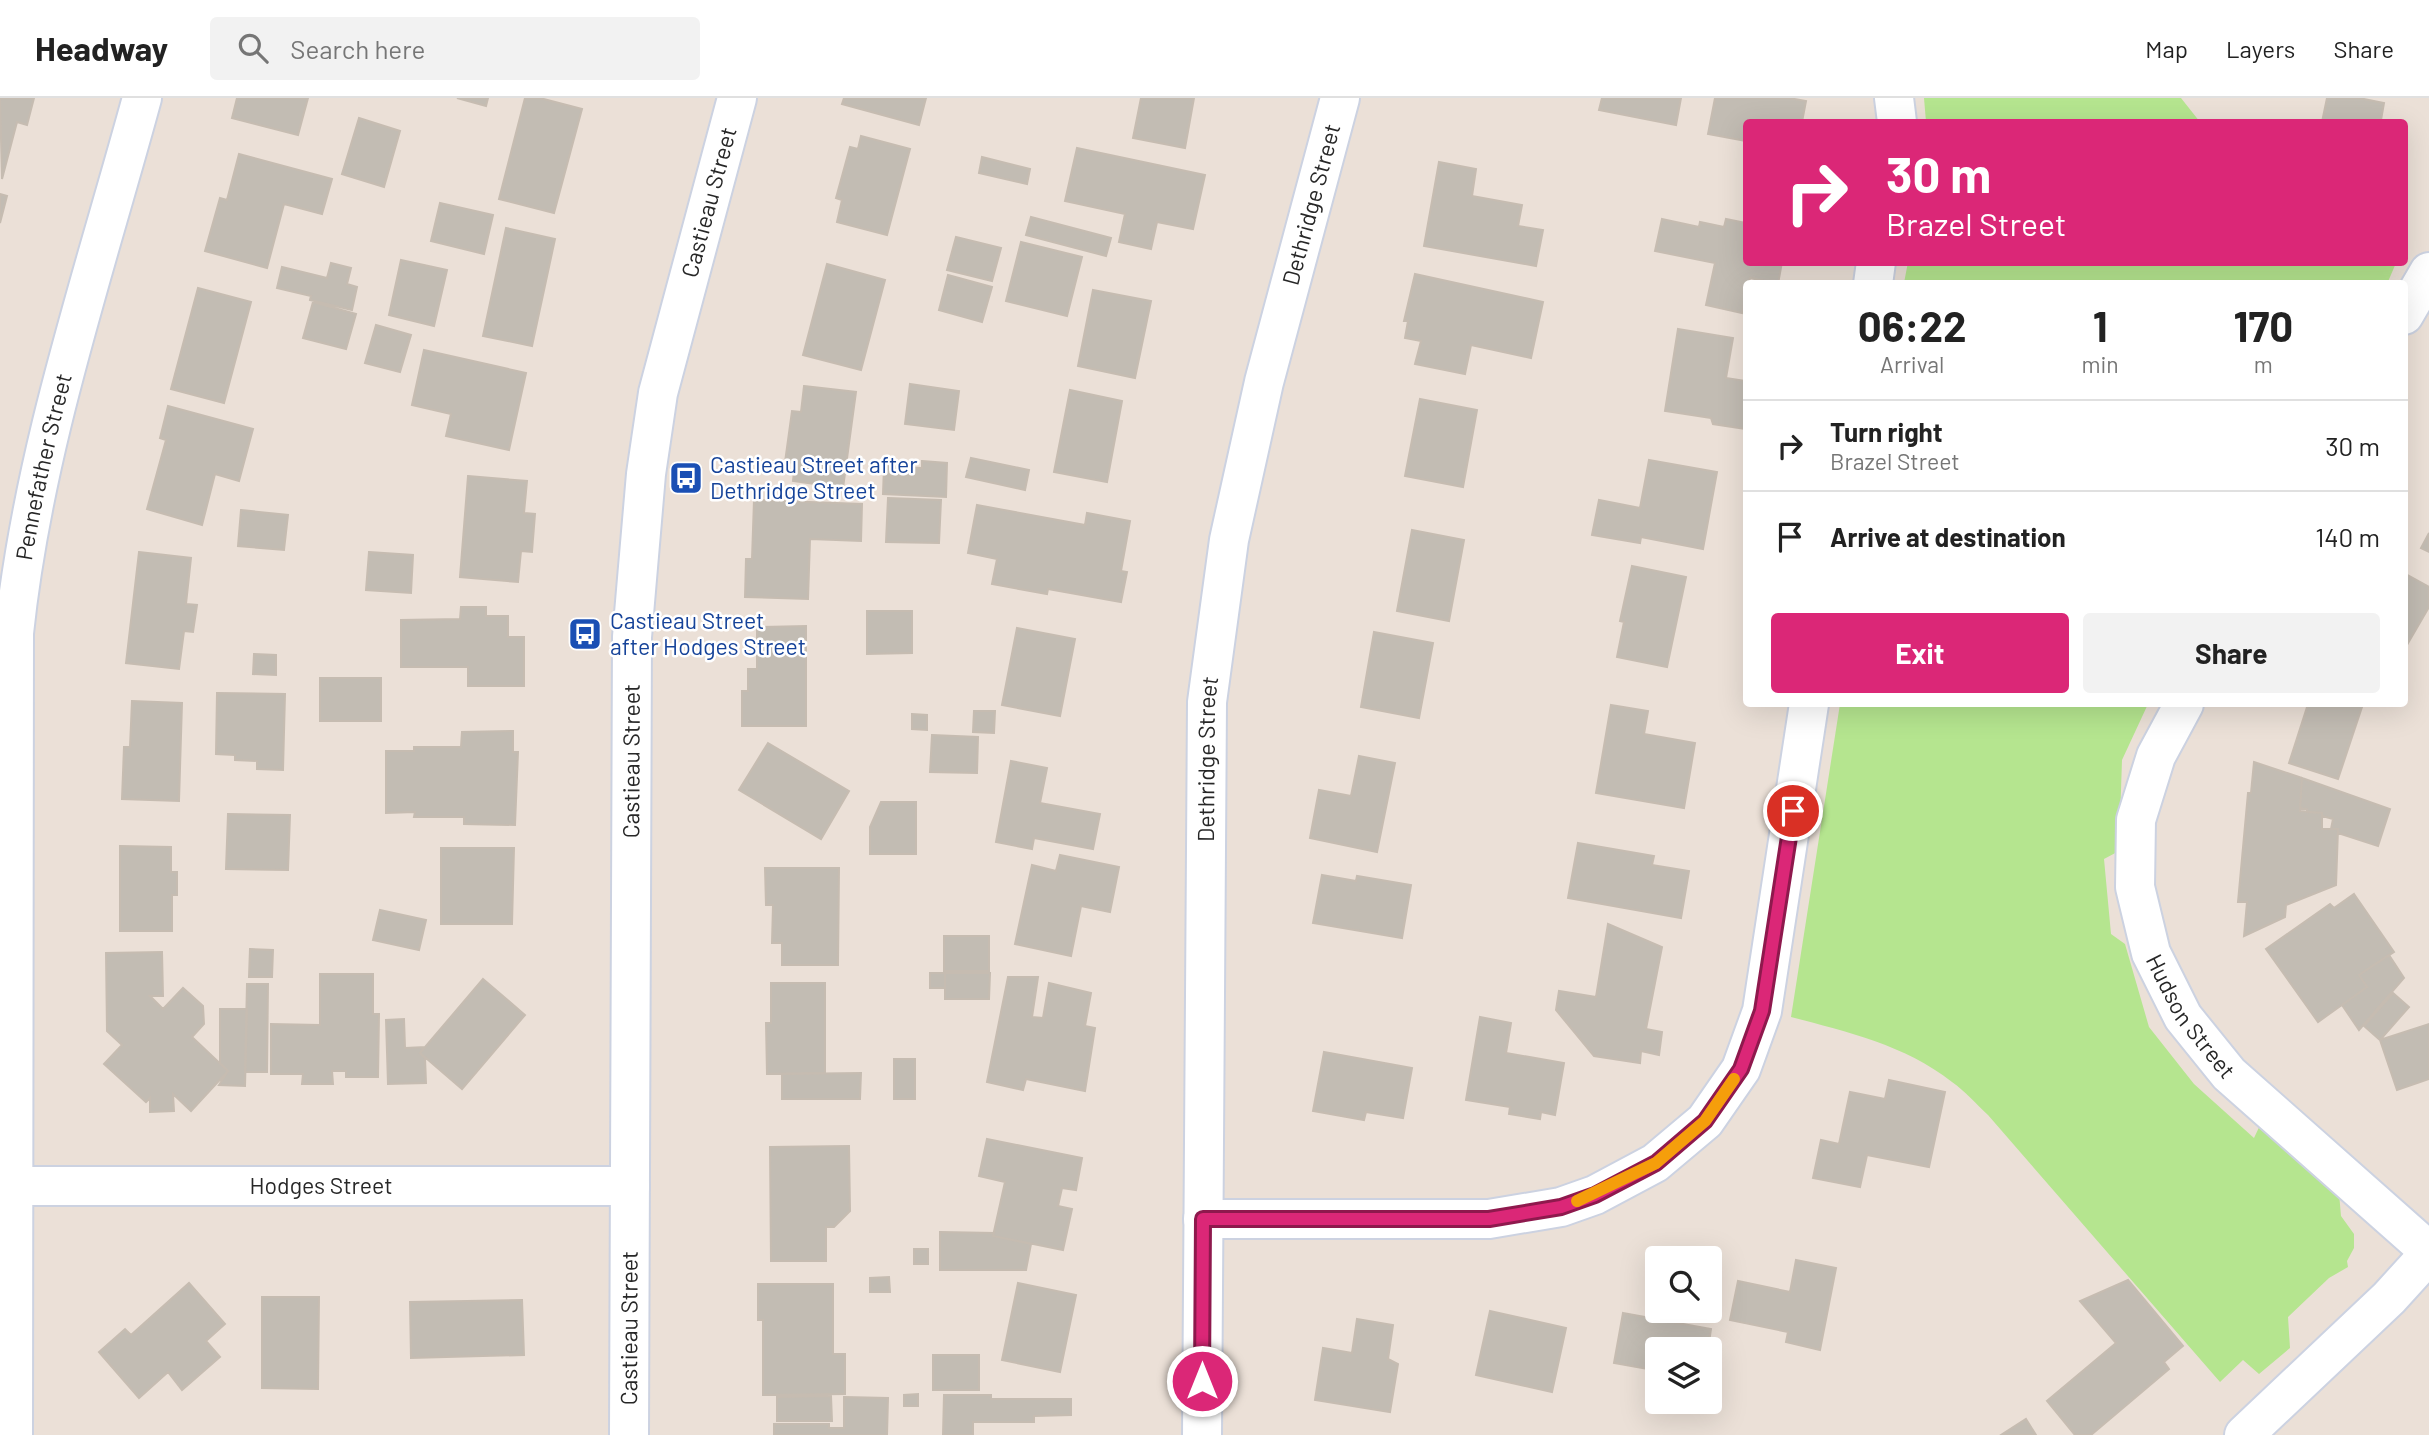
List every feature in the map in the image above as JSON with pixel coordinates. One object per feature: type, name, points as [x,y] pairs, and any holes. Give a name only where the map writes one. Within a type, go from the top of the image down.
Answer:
[{"type":"street","name":"Pennefather Street","points":[[13,1435],[13,1186],[6,751],[15,633],[21,572],[45,453],[142,98]]},
{"type":"street","name":"Castieau Street","points":[[629,1435],[632,637],[646,474],[659,393],[737,98]]},
{"type":"street","name":"Dethridge Street","points":[[1202,1435],[1208,702],[1235,514],[1264,382],[1340,98]]},
{"type":"street","points":[[1894,98],[1897,119]]},
{"type":"street","points":[[2408,308],[2429,272]]},
{"type":"street","points":[[1203,1219],[1489,1219],[1561,1207],[1595,1195],[1665,1155],[1705,1121],[1741,1069],[1762,1011],[1809,707]]},
{"type":"street","name":"Hudson Street","points":[[2182,707],[2156,756],[2136,820],[2135,887],[2151,953],[2183,1017],[2229,1074],[2429,1252]]},
{"type":"street","name":"Hodges Street","points":[[13,1186],[630,1186]]},
{"type":"street","points":[[2252,1433],[2389,1298],[2429,1252]]},
{"type":"green space","points":[[1924,98],[2181,98],[2198,119],[1926,119]]},
{"type":"green space","points":[[1907,266],[2395,266],[2389,280],[1905,280]]},
{"type":"green space","points":[[1840,707],[2147,707],[2122,760],[2119,851],[2104,859],[2111,934],[2125,944],[2149,1027],[2194,1084],[2254,1138],[2262,1121],[2339,1193],[2341,1216],[2354,1234],[2354,1248],[2347,1261],[2348,1267],[2329,1278],[2288,1317],[2290,1348],[2259,1374],[2243,1360],[2220,1382],[1988,1115],[1957,1086],[1934,1069],[1895,1049],[1855,1034],[1791,1017]]},
{"type":"building","points":[[0,98],[34,98],[27,125],[17,122],[2,179]]},
{"type":"building","points":[[237,98],[308,98],[298,135],[232,118]]},
{"type":"building","points":[[457,98],[488,98],[486,106]]},
{"type":"building","points":[[525,98],[540,98],[582,109],[554,213],[499,199]]},
{"type":"building","points":[[844,98],[926,98],[919,125],[842,104]]},
{"type":"building","points":[[1141,98],[1194,98],[1185,148],[1133,138]]},
{"type":"building","points":[[1602,98],[1681,98],[1676,125],[1599,110]]},
{"type":"building","points":[[1715,98],[1789,98],[1806,101],[1803,119],[1743,119],[1743,140],[1708,134]]},
{"type":"building","points":[[2327,98],[2359,98],[2384,103],[2381,119],[2323,119]]},
{"type":"building","points":[[359,118],[400,131],[384,187],[342,174]]},
{"type":"building","points":[[861,136],[910,149],[887,235],[837,222],[842,200],[836,198],[850,147],[858,149]]},
{"type":"building","points":[[1077,148],[1205,175],[1193,229],[1157,222],[1151,249],[1119,242],[1125,214],[1065,201]]},
{"type":"building","points":[[239,154],[332,179],[322,214],[284,204],[267,268],[205,251],[220,198],[227,200]]},
{"type":"building","points":[[982,157],[1030,169],[1027,184],[979,173]]},
{"type":"building","points":[[1439,162],[1476,169],[1472,196],[1522,205],[1518,226],[1543,230],[1536,266],[1424,246]]},
{"type":"building","points":[[0,194],[7,196],[0,223]]},
{"type":"building","points":[[440,203],[493,215],[484,254],[431,241]]},
{"type":"building","points":[[1031,217],[1111,238],[1106,256],[1026,235]]},
{"type":"building","points":[[1662,219],[1699,227],[1700,222],[1724,227],[1726,219],[1743,222],[1743,266],[1781,266],[1779,280],[1743,280],[1742,313],[1706,305],[1715,263],[1655,251]]},
{"type":"building","points":[[506,228],[555,239],[532,346],[483,336]]},
{"type":"building","points":[[956,237],[1001,248],[992,281],[947,270]]},
{"type":"building","points":[[1021,242],[1082,257],[1067,316],[1006,301]]},
{"type":"building","points":[[401,260],[447,270],[434,326],[389,315]]},
{"type":"building","points":[[331,263],[351,268],[347,284],[357,287],[352,310],[310,300],[311,296],[277,288],[282,267],[327,278]]},
{"type":"building","points":[[827,264],[885,280],[861,370],[803,355]]},
{"type":"building","points":[[1415,274],[1543,302],[1531,358],[1471,345],[1465,374],[1415,364],[1421,341],[1405,338],[1408,321],[1404,321]]},
{"type":"building","points":[[948,275],[992,287],[982,322],[939,310]]},
{"type":"building","points":[[198,288],[251,302],[224,403],[171,389]]},
{"type":"building","points":[[1093,290],[1151,301],[1135,378],[1078,366]]},
{"type":"building","points":[[313,302],[356,314],[346,349],[303,338]]},
{"type":"building","points":[[376,325],[411,335],[400,372],[365,363]]},
{"type":"building","points":[[1678,329],[1733,338],[1726,378],[1743,381],[1743,429],[1713,424],[1711,418],[1665,411]]},
{"type":"building","points":[[424,350],[526,373],[509,450],[446,436],[451,414],[412,405]]},
{"type":"building","points":[[910,384],[959,391],[954,430],[905,424]]},
{"type":"building","points":[[804,386],[856,392],[843,488],[793,481],[795,463],[785,462],[792,411],[801,412]]},
{"type":"building","points":[[1070,390],[1122,401],[1107,482],[1054,472]]},
{"type":"building","points":[[1420,399],[1477,410],[1463,487],[1405,476]]},
{"type":"building","points":[[168,406],[253,429],[239,481],[215,474],[202,525],[147,509],[166,440],[160,438]]},
{"type":"building","points":[[971,458],[1029,470],[1025,490],[966,477]]},
{"type":"building","points":[[1649,460],[1717,472],[1703,549],[1641,537],[1640,543],[1592,535],[1599,500],[1640,508]]},
{"type":"building","points":[[922,461],[947,463],[946,497],[883,494],[884,466],[922,468]]},
{"type":"building","points":[[468,476],[527,481],[524,513],[535,514],[532,552],[521,551],[518,582],[460,577]]},
{"type":"building","points":[[888,498],[941,500],[939,543],[886,542]]},
{"type":"building","points":[[754,500],[862,504],[861,541],[810,539],[808,599],[745,597],[746,559],[752,559]]},
{"type":"building","points":[[977,505],[1085,525],[1087,513],[1130,521],[1121,571],[1127,572],[1121,602],[1048,589],[1047,594],[992,584],[997,559],[968,553]]},
{"type":"building","points":[[241,510],[288,515],[284,550],[238,546]]},
{"type":"building","points":[[1412,530],[1464,540],[1449,621],[1397,611]]},
{"type":"building","points":[[2429,533],[2429,552],[2421,548]]},
{"type":"building","points":[[139,552],[191,558],[186,604],[197,605],[193,632],[184,631],[179,669],[126,663]]},
{"type":"building","points":[[369,552],[413,555],[411,593],[366,590]]},
{"type":"building","points":[[1632,566],[1686,577],[1667,667],[1617,657],[1624,622],[1620,621]]},
{"type":"building","points":[[2408,575],[2429,587],[2429,607],[2408,643]]},
{"type":"building","points":[[461,607],[486,607],[486,616],[508,616],[508,637],[524,637],[524,686],[468,686],[468,667],[401,667],[401,620],[460,619]]},
{"type":"building","points":[[867,611],[912,611],[912,653],[867,654]]},
{"type":"building","points":[[806,626],[806,726],[742,726],[742,691],[748,691],[748,669],[757,669],[757,627]]},
{"type":"building","points":[[1017,628],[1075,639],[1060,716],[1002,705]]},
{"type":"building","points":[[1374,632],[1433,643],[1419,718],[1361,707]]},
{"type":"building","points":[[254,654],[276,655],[276,675],[253,674]]},
{"type":"building","points":[[320,678],[381,678],[381,721],[320,721]]},
{"type":"building","points":[[217,693],[285,694],[283,770],[257,769],[257,761],[235,760],[235,755],[216,754]]},
{"type":"building","points":[[132,701],[182,703],[179,801],[122,799],[124,747],[130,747]]},
{"type":"building","points":[[1611,705],[1648,711],[1644,734],[1695,743],[1684,808],[1596,793]]},
{"type":"building","points":[[2307,707],[2362,707],[2338,779],[2289,763]]},
{"type":"building","points":[[974,711],[995,711],[994,733],[973,732]]},
{"type":"building","points":[[912,714],[927,715],[927,730],[912,729]]},
{"type":"building","points":[[513,731],[513,752],[518,752],[515,825],[464,824],[464,817],[414,817],[415,812],[386,813],[386,751],[414,751],[414,747],[461,747],[462,732]]},
{"type":"building","points":[[932,735],[978,737],[977,773],[930,772]]},
{"type":"building","points":[[768,743],[849,791],[821,839],[739,790]]},
{"type":"building","points":[[1359,756],[1395,763],[1377,852],[1310,838],[1319,790],[1351,796]]},
{"type":"building","points":[[1011,761],[1047,768],[1040,803],[1100,814],[1093,849],[1034,838],[1032,849],[996,842]]},
{"type":"building","points":[[2254,762],[2302,778],[2300,811],[2322,813],[2322,829],[2338,829],[2336,885],[2286,905],[2285,917],[2244,936],[2247,902],[2238,902],[2248,793],[2251,793]]},
{"type":"building","points":[[2302,778],[2390,809],[2378,846],[2338,833],[2338,829],[2331,829],[2333,819],[2322,816],[2322,813],[2307,812],[2307,809],[2300,808]]},
{"type":"building","points":[[881,802],[916,802],[916,854],[870,854],[870,827]]},
{"type":"building","points":[[228,814],[290,815],[288,870],[226,869]]},
{"type":"building","points":[[1578,843],[1654,856],[1652,865],[1689,871],[1681,918],[1568,898]]},
{"type":"building","points":[[120,846],[171,847],[171,872],[177,872],[177,895],[172,895],[172,931],[120,931]]},
{"type":"building","points":[[441,848],[514,848],[512,924],[441,924]]},
{"type":"building","points":[[1060,855],[1119,867],[1110,912],[1081,906],[1071,956],[1015,944],[1032,865],[1056,871]]},
{"type":"building","points":[[765,868],[839,868],[838,965],[782,965],[782,943],[772,943],[773,905],[766,905]]},
{"type":"building","points":[[1322,875],[1356,881],[1357,876],[1411,885],[1402,938],[1313,923]]},
{"type":"building","points":[[2354,894],[2394,952],[2359,975],[2367,987],[2318,1022],[2266,949],[2330,904],[2334,908]]},
{"type":"building","points":[[380,910],[426,920],[419,950],[373,940]]},
{"type":"building","points":[[1608,924],[1662,947],[1646,1029],[1662,1032],[1659,1055],[1641,1051],[1640,1063],[1594,1056],[1556,1010],[1559,991],[1596,997]]},
{"type":"building","points":[[944,936],[989,936],[989,971],[944,971]]},
{"type":"building","points":[[250,949],[273,950],[272,977],[249,977]]},
{"type":"building","points":[[162,952],[163,996],[150,996],[163,1009],[183,988],[203,1006],[204,1024],[192,1037],[228,1071],[191,1111],[173,1094],[174,1111],[150,1112],[150,1098],[146,1102],[104,1064],[122,1045],[107,1031],[106,953]]},
{"type":"building","points":[[2389,955],[2404,978],[2359,1030],[2342,1005],[2367,987],[2359,975]]},
{"type":"building","points":[[930,973],[945,973],[945,988],[930,988]]},
{"type":"building","points":[[945,973],[990,973],[989,999],[945,999]]},
{"type":"building","points":[[320,974],[373,974],[373,1014],[379,1014],[378,1077],[346,1077],[346,1071],[332,1071],[333,1084],[302,1084],[303,1074],[271,1074],[271,1024],[320,1025]]},
{"type":"building","points":[[1008,977],[1038,977],[1032,1017],[1043,1018],[1049,983],[1091,993],[1085,1026],[1095,1028],[1085,1091],[1026,1079],[1023,1090],[987,1082]]},
{"type":"building","points":[[483,979],[525,1015],[462,1089],[420,1053]]},
{"type":"building","points":[[771,983],[825,983],[825,1073],[767,1074],[766,1023],[771,1023]]},
{"type":"building","points":[[247,984],[268,984],[267,1072],[245,1072]]},
{"type":"building","points":[[2393,993],[2409,1007],[2380,1040],[2364,1026]]},
{"type":"building","points":[[220,1009],[247,1009],[245,1086],[219,1085],[228,1071],[220,1063]]},
{"type":"building","points":[[1480,1017],[1511,1023],[1506,1053],[1564,1063],[1555,1115],[1541,1112],[1540,1119],[1509,1114],[1510,1107],[1466,1100]]},
{"type":"building","points":[[404,1019],[405,1048],[424,1047],[420,1053],[425,1058],[426,1083],[388,1084],[386,1020]]},
{"type":"building","points":[[2429,1024],[2429,1079],[2397,1090],[2380,1040]]},
{"type":"building","points":[[1324,1052],[1412,1068],[1403,1118],[1366,1112],[1364,1120],[1313,1111]]},
{"type":"building","points":[[894,1059],[915,1059],[915,1099],[894,1099]]},
{"type":"building","points":[[861,1073],[860,1099],[782,1099],[782,1074]]},
{"type":"building","points":[[1889,1080],[1945,1092],[1929,1167],[1867,1155],[1860,1187],[1813,1178],[1821,1140],[1839,1144],[1850,1092],[1885,1099]]},
{"type":"building","points":[[987,1139],[1082,1158],[1076,1190],[1062,1188],[1058,1206],[1072,1209],[1063,1250],[993,1236],[1005,1182],[979,1176]]},
{"type":"building","points":[[849,1146],[850,1211],[834,1227],[826,1227],[826,1261],[771,1261],[770,1147]]},
{"type":"building","points":[[940,1232],[994,1233],[993,1236],[1031,1244],[1026,1270],[940,1270]]},
{"type":"building","points":[[914,1249],[928,1249],[928,1264],[914,1264]]},
{"type":"building","points":[[1796,1260],[1836,1268],[1820,1350],[1786,1342],[1788,1332],[1730,1320],[1738,1281],[1790,1292]]},
{"type":"building","points":[[889,1277],[890,1292],[870,1292],[870,1278]]},
{"type":"building","points":[[2128,1280],[2183,1346],[2164,1362],[2169,1369],[2091,1435],[2075,1435],[2047,1401],[2116,1343],[2080,1301]]},
{"type":"building","points":[[189,1283],[225,1324],[206,1341],[220,1357],[182,1390],[168,1372],[139,1398],[99,1352],[125,1329],[131,1335]]},
{"type":"building","points":[[1018,1283],[1076,1295],[1060,1372],[1002,1360]]},
{"type":"building","points":[[758,1284],[833,1284],[833,1354],[845,1354],[845,1394],[763,1395],[763,1320],[758,1320]]},
{"type":"building","points":[[262,1297],[319,1297],[318,1389],[262,1388]]},
{"type":"building","points":[[522,1300],[524,1355],[411,1358],[410,1302]]},
{"type":"building","points":[[1490,1311],[1566,1328],[1552,1392],[1476,1375]]},
{"type":"building","points":[[1623,1313],[1645,1317],[1645,1323],[1678,1323],[1711,1329],[1710,1337],[1645,1337],[1645,1368],[1614,1363]]},
{"type":"building","points":[[1357,1319],[1393,1325],[1388,1359],[1398,1364],[1390,1412],[1315,1400],[1323,1348],[1352,1353]]},
{"type":"building","points":[[933,1355],[979,1355],[979,1390],[933,1390]]},
{"type":"building","points":[[918,1394],[918,1406],[904,1406],[904,1395]]},
{"type":"building","points":[[944,1395],[991,1395],[991,1399],[1071,1399],[1071,1415],[1034,1416],[1034,1422],[973,1422],[973,1435],[943,1435]]},
{"type":"building","points":[[831,1396],[832,1421],[777,1421],[777,1397]]},
{"type":"building","points":[[844,1397],[888,1398],[887,1435],[774,1435],[774,1424],[829,1424],[829,1428],[844,1428]]},
{"type":"building","points":[[2026,1419],[2036,1435],[2001,1435]]},
{"type":"slow traffic","points":[[1577,1201],[1595,1195],[1656,1163],[1705,1121],[1734,1079]]},
{"type":"place","name":"Castieau Street after Dethridge Street","points":[[686,478]]},
{"type":"place","name":"Castieau Street after Hodges Street","points":[[585,634]]},
{"type":"route","points":[[1202,1381],[1203,1219],[1489,1219],[1561,1207],[1595,1195],[1656,1163],[1705,1121],[1741,1069],[1762,1011],[1793,811]]}]
